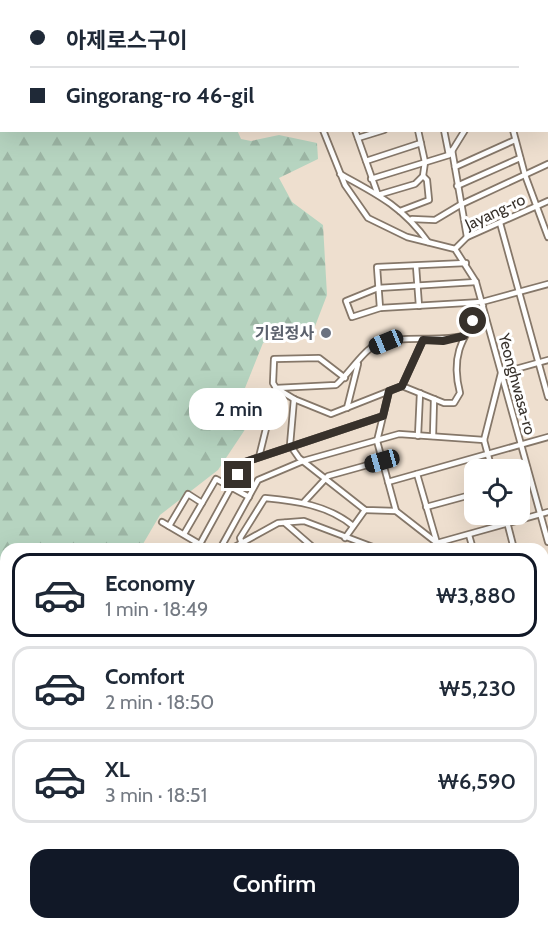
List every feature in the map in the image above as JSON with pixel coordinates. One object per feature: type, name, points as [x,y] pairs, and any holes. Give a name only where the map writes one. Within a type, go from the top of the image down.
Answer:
[{"type":"street","points":[[324,132],[340,174],[355,204],[368,218],[390,231],[455,249]]},
{"type":"street","points":[[356,132],[378,195]]},
{"type":"street","points":[[358,138],[378,132]]},
{"type":"street","points":[[378,195],[414,184],[423,176],[425,162],[418,132]]},
{"type":"street","points":[[445,132],[455,167],[467,237]]},
{"type":"street","points":[[371,178],[451,153],[464,132]]},
{"type":"street","points":[[513,132],[525,175],[548,237]]},
{"type":"street","points":[[455,167],[515,140]]},
{"type":"street","points":[[366,161],[421,143]]},
{"type":"street","points":[[457,186],[520,158]]},
{"type":"street","points":[[412,219],[435,220],[460,204],[548,164]]},
{"type":"street","points":[[340,174],[378,195],[412,219],[428,242]]},
{"type":"street","points":[[400,211],[429,200],[427,180],[423,176]]},
{"type":"street","name":"Jayang-ro","points":[[455,249],[467,237],[548,201]]},
{"type":"street","points":[[500,223],[548,397]]},
{"type":"street","name":"Yeonghwasa-ro","points":[[455,249],[476,282],[483,304],[548,542]]},
{"type":"street","points":[[380,309],[377,267],[466,263]]},
{"type":"street","points":[[416,266],[419,306]]},
{"type":"street","points":[[476,282],[378,288],[347,299],[352,317],[380,309],[483,304],[548,284]]},
{"type":"street","points":[[345,378],[319,358],[274,359],[273,383],[276,388],[294,399],[331,414],[402,386],[444,403],[454,403],[460,393],[455,373],[456,357],[464,336],[483,304]]},
{"type":"street","points":[[276,388],[336,385],[345,378],[369,349],[386,342],[404,338],[443,341],[464,336]]},
{"type":"street","points":[[402,386],[423,340]]},
{"type":"street","points":[[489,459],[484,440],[501,373],[548,360]]},
{"type":"street","points":[[347,408],[359,362]]},
{"type":"street","points":[[259,457],[276,388]]},
{"type":"street","points":[[389,391],[377,441],[396,511]]},
{"type":"street","points":[[418,436],[420,393]]},
{"type":"street","points":[[294,399],[290,445],[303,461],[365,510],[396,511],[437,543]]},
{"type":"street","points":[[433,436],[434,399]]},
{"type":"street","points":[[201,543],[245,462],[290,445],[383,416]]},
{"type":"street","points":[[223,543],[258,480],[303,461],[399,434],[484,440]]},
{"type":"street","points":[[388,482],[548,437]]},
{"type":"street","points":[[304,502],[324,479],[382,461]]},
{"type":"street","points":[[417,474],[437,543]]},
{"type":"street","points":[[184,534],[216,479],[249,497]]},
{"type":"street","points":[[169,526],[188,494],[202,503]]},
{"type":"street","points":[[426,507],[464,497]]},
{"type":"street","points":[[242,543],[240,538],[265,498],[304,502],[340,515],[353,526]]},
{"type":"street","points":[[345,538],[365,510]]},
{"type":"street","points":[[530,517],[548,512]]},
{"type":"street","points":[[244,543],[284,522],[304,520],[316,523],[357,543]]},
{"type":"street","points":[[162,522],[198,543]]},
{"type":"street","points":[[284,522],[308,543]]},
{"type":"street","points":[[437,543],[504,525]]},
{"type":"street","points":[[507,525],[512,543]]},
{"type":"street","points":[[469,535],[471,543]]},
{"type":"green space","points":[[0,132],[238,132],[241,139],[251,141],[279,135],[317,143],[318,159],[279,178],[292,202],[323,225],[327,295],[312,334],[263,343],[243,393],[252,419],[218,470],[160,515],[144,543],[0,543]]},
{"type":"place","name":"기원정사","points":[[326,333]]},
{"type":"route","points":[[238,475],[245,462],[290,445],[383,416],[389,391],[402,386],[423,340],[443,341],[464,336],[473,321]]}]
